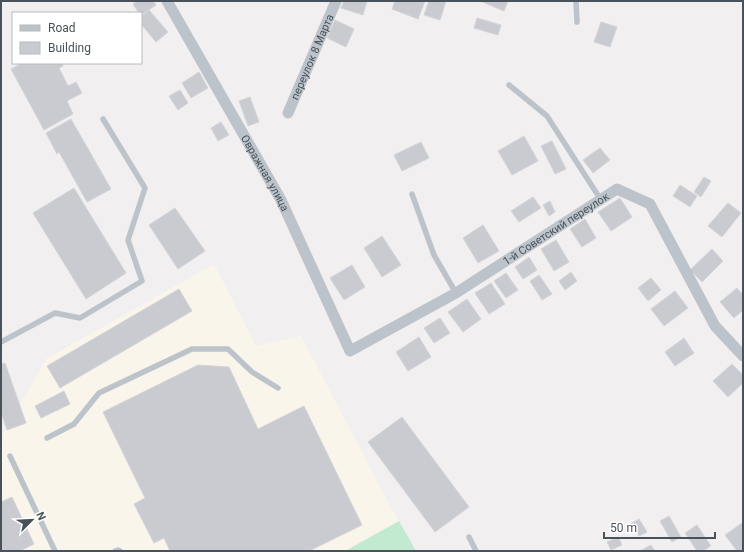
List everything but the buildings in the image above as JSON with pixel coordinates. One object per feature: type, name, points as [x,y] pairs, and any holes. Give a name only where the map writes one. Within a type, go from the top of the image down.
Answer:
[{"type":"street","name":"Овражная улица","points":[[166,1],[281,200],[350,351]]},
{"type":"street","name":"переулок 8 Марта","points":[[288,113],[336,1]]},
{"type":"street","name":"1-й Советский переулок","points":[[350,351],[456,293],[617,189],[650,204],[715,326],[743,356]]},
{"type":"lane","points":[[576,1],[577,22]]},
{"type":"lane","points":[[509,85],[547,116],[601,200]]},
{"type":"lane","points":[[1,342],[55,313],[80,318],[142,281],[128,240],[145,188],[103,119]]},
{"type":"lane","points":[[412,194],[434,255],[456,293]]},
{"type":"lane","points":[[47,438],[74,424],[99,393],[192,349],[228,349],[252,372],[278,388]]},
{"type":"lane","points":[[10,456],[55,551]]},
{"type":"lane","points":[[469,537],[476,551]]},
{"type":"lane","points":[[115,551],[120,551]]},
{"type":"shaded area","points":[[214,264],[256,346],[301,336],[414,551],[1,551],[1,434],[4,432],[46,359]]},
{"type":"green space","points":[[399,521],[416,551],[345,551]]}]
